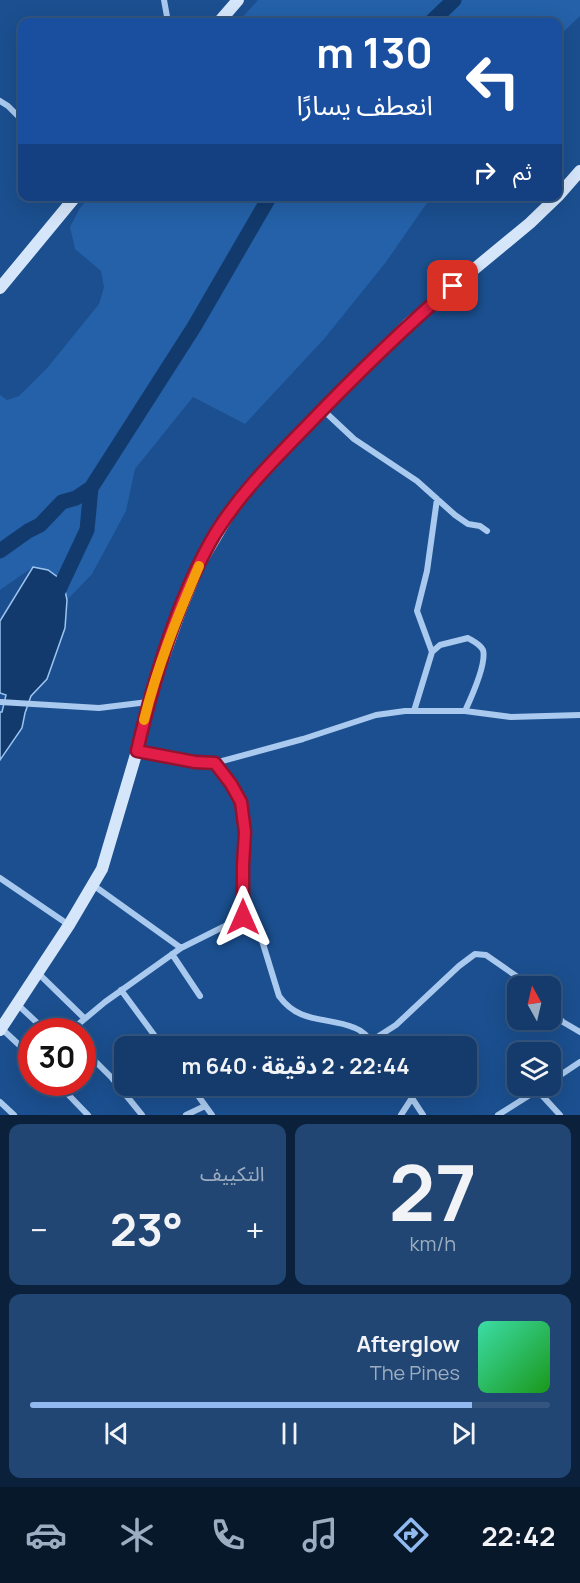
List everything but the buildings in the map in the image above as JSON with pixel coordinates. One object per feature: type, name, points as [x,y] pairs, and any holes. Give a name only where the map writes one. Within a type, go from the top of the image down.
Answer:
[{"type":"street","points":[[164,0],[167,18]]},
{"type":"street","points":[[222,18],[238,0]]},
{"type":"street","points":[[0,101],[18,116]]},
{"type":"street","points":[[562,191],[580,171]]},
{"type":"street","points":[[0,288],[72,201]]},
{"type":"street","points":[[18,1044],[1,1029],[69,925],[102,869],[137,751],[148,702],[180,611],[199,565],[215,535],[245,492],[323,409],[409,323],[530,223],[553,201]]},
{"type":"street","points":[[323,409],[354,439],[406,473],[454,515],[468,524],[480,526],[487,531]]},
{"type":"street","points":[[432,652],[417,611],[427,571],[437,499]]},
{"type":"street","points":[[414,711],[432,652],[440,645],[468,638],[483,650],[481,667],[465,711]]},
{"type":"street","points":[[0,702],[99,708],[148,702]]},
{"type":"street","points":[[137,751],[195,762],[215,763],[310,736],[376,714],[465,711],[511,717],[580,715]]},
{"type":"street","points":[[215,763],[241,802],[245,832],[243,917]]},
{"type":"street","points":[[0,878],[69,925]]},
{"type":"street","points":[[93,885],[181,948]]},
{"type":"street","points":[[38,973],[84,1018],[181,948],[243,917],[252,917],[256,921],[279,996],[286,1005],[310,1018],[355,1028],[365,1036]]},
{"type":"street","points":[[172,954],[200,996]]},
{"type":"street","points":[[379,1036],[396,1025],[475,954],[486,955],[516,976]]},
{"type":"street","points":[[122,990],[155,1036]]},
{"type":"street","points":[[17,1003],[33,1018]]},
{"type":"street","points":[[561,1020],[580,1032]]},
{"type":"street","points":[[96,1062],[142,1115]]},
{"type":"street","points":[[561,1075],[580,1062]]},
{"type":"street","points":[[70,1096],[88,1115]]},
{"type":"street","points":[[198,1096],[212,1115]]},
{"type":"street","points":[[498,1115],[528,1096]]},
{"type":"street","points":[[546,1096],[560,1115]]},
{"type":"street","points":[[401,1115],[412,1098],[423,1115]]},
{"type":"street","points":[[0,1102],[14,1115]]},
{"type":"street","points":[[186,1115],[205,1106]]},
{"type":"shaded area","points":[[258,0],[580,0],[580,16],[562,33],[562,18],[242,18]]},
{"type":"shaded area","points":[[86,201],[428,201],[386,262],[324,339],[245,424],[193,397],[135,469],[126,511],[92,574],[67,600],[63,581],[33,567],[0,590],[0,395],[7,400],[19,396],[48,367],[99,304],[104,287],[101,271],[75,249],[70,227]]},
{"type":"shaded area","points":[[33,567],[48,570],[63,581],[67,600],[65,628],[47,679],[31,696],[22,728],[0,760],[0,712],[2,712],[6,695],[0,693],[0,621]]},
{"type":"waterway","points":[[435,18],[454,0]]},
{"type":"waterway","points":[[54,600],[87,530],[91,488],[194,327],[267,201]]},
{"type":"waterway","points":[[0,551],[40,525],[62,502],[76,498],[91,488]]},
{"type":"slow traffic","points":[[144,720],[148,702],[180,611],[199,566]]},
{"type":"route","points":[[243,917],[245,832],[241,802],[215,763],[195,762],[137,751],[148,702],[199,565],[231,511],[268,466],[323,409],[409,323],[453,286]]}]
